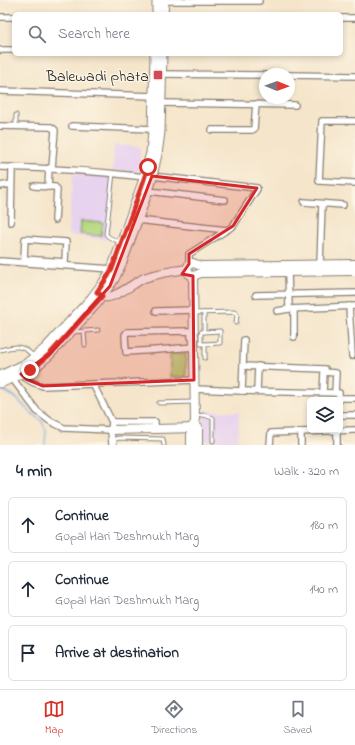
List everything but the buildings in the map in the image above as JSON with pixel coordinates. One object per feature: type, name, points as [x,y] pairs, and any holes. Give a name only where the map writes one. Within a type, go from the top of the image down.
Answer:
[{"type":"main road","points":[[158,12],[162,0]]},
{"type":"main road","points":[[162,0],[164,12]]},
{"type":"main road","points":[[0,383],[36,366],[50,354],[70,332],[100,294],[122,262],[148,190],[153,129],[155,56]]},
{"type":"main road","points":[[109,281],[112,269],[159,144],[162,56]]},
{"type":"main road","points":[[100,294],[109,297],[145,278],[163,272],[188,267],[193,263],[197,271],[192,347],[195,424],[198,445]]},
{"type":"main road","points":[[288,268],[320,264],[355,264]]},
{"type":"main road","points":[[188,267],[188,274],[197,271],[288,268],[355,271]]},
{"type":"main road","points":[[0,376],[35,358],[100,294]]},
{"type":"main road","points":[[112,426],[142,434],[155,430],[195,424]]},
{"type":"main road","points":[[191,445],[195,424]]},
{"type":"street","points":[[162,0],[259,1]]},
{"type":"street","points":[[0,17],[12,17]]},
{"type":"street","points":[[343,18],[355,18]]},
{"type":"street","points":[[0,50],[12,50]]},
{"type":"street","points":[[162,74],[259,75]]},
{"type":"street","points":[[295,75],[355,76]]},
{"type":"street","points":[[0,91],[154,96]]},
{"type":"street","points":[[161,103],[295,105]]},
{"type":"street","points":[[212,130],[254,129],[256,104]]},
{"type":"street","points":[[355,120],[322,121],[319,181],[355,183]]},
{"type":"street","points":[[0,126],[54,128],[55,130],[48,186]]},
{"type":"street","points":[[72,126],[153,129]]},
{"type":"street","points":[[0,167],[51,168],[113,173],[257,188],[235,227],[227,230],[189,254],[188,267]]},
{"type":"street","points":[[11,222],[12,167]]},
{"type":"street","points":[[0,186],[11,184]]},
{"type":"street","points":[[34,186],[55,187],[57,190],[54,220]]},
{"type":"street","points":[[148,190],[225,200]]},
{"type":"street","points":[[304,202],[343,205]]},
{"type":"street","points":[[320,264],[322,204]]},
{"type":"street","points":[[137,220],[227,230]]},
{"type":"street","points":[[25,239],[66,242],[65,262],[48,263],[24,259],[25,239]]},
{"type":"street","points":[[0,261],[48,263],[112,269]]},
{"type":"street","points":[[288,268],[289,295],[292,309],[294,337]]},
{"type":"street","points":[[256,295],[355,293]]},
{"type":"street","points":[[277,311],[352,306],[352,356]]},
{"type":"street","points":[[156,310],[194,311]]},
{"type":"street","points":[[190,331],[192,347],[126,352],[125,335],[127,332],[190,331]]},
{"type":"street","points":[[242,391],[244,340]]},
{"type":"street","points":[[243,366],[325,369]]},
{"type":"street","points":[[257,391],[258,366]]},
{"type":"street","points":[[21,374],[26,379],[43,386],[93,384],[194,384],[242,391],[323,392],[337,397],[336,373],[324,372],[323,392]]},
{"type":"street","points":[[12,378],[37,411],[50,421],[64,428],[155,422],[155,430]]},
{"type":"street","points":[[93,384],[112,426],[112,445]]},
{"type":"street","points":[[343,397],[355,398]]},
{"type":"street","points":[[343,415],[355,415]]},
{"type":"street","points":[[343,431],[355,430]]},
{"type":"street","points":[[301,432],[302,445]]},
{"type":"street","points":[[270,445],[271,433],[307,432]]},
{"type":"street","points":[[337,433],[337,445]]},
{"type":"lane","points":[[16,115],[16,126]]},
{"type":"lane","points":[[113,173],[106,234],[107,236],[122,243]]},
{"type":"lane","points":[[194,311],[204,313],[234,312],[236,313],[236,323]]},
{"type":"lane","points":[[204,313],[204,332]]},
{"type":"lane","points":[[194,326],[204,326]]},
{"type":"lane","points":[[70,332],[98,330]]},
{"type":"lane","points":[[84,331],[85,345]]},
{"type":"lane","points":[[220,331],[220,343],[201,344],[201,332],[204,332],[220,331]]},
{"type":"lane","points":[[205,344],[205,358]]},
{"type":"lane","points":[[0,350],[22,347],[28,350],[35,358]]},
{"type":"lane","points":[[160,403],[194,402]]},
{"type":"lane","points":[[195,424],[204,416],[213,418],[213,441]]},
{"type":"lane","points":[[115,445],[116,438],[142,434],[163,439],[164,445]]},
{"type":"highlighted area","points":[[152,176],[257,188],[233,226],[189,254],[189,264],[182,274],[193,276],[194,380],[43,386],[26,379],[21,374],[50,354],[110,286]]},
{"type":"shaded area","points":[[114,145],[141,147],[139,173],[113,170]]},
{"type":"shaded area","points":[[73,172],[115,176],[107,240],[68,235]]},
{"type":"shaded area","points":[[203,411],[239,412],[238,442],[202,441]]},
{"type":"green space","points":[[81,221],[103,223],[101,236],[80,234]]},
{"type":"green space","points":[[170,353],[186,353],[186,377],[170,377]]},
{"type":"waterway","points":[[0,388],[15,397],[29,411],[41,420],[46,430],[45,445]]},
{"type":"place","name":"Balewadi phata","points":[[158,75]]},
{"type":"route","points":[[30,370],[50,354],[102,296],[97,292],[112,269],[148,167]]}]
